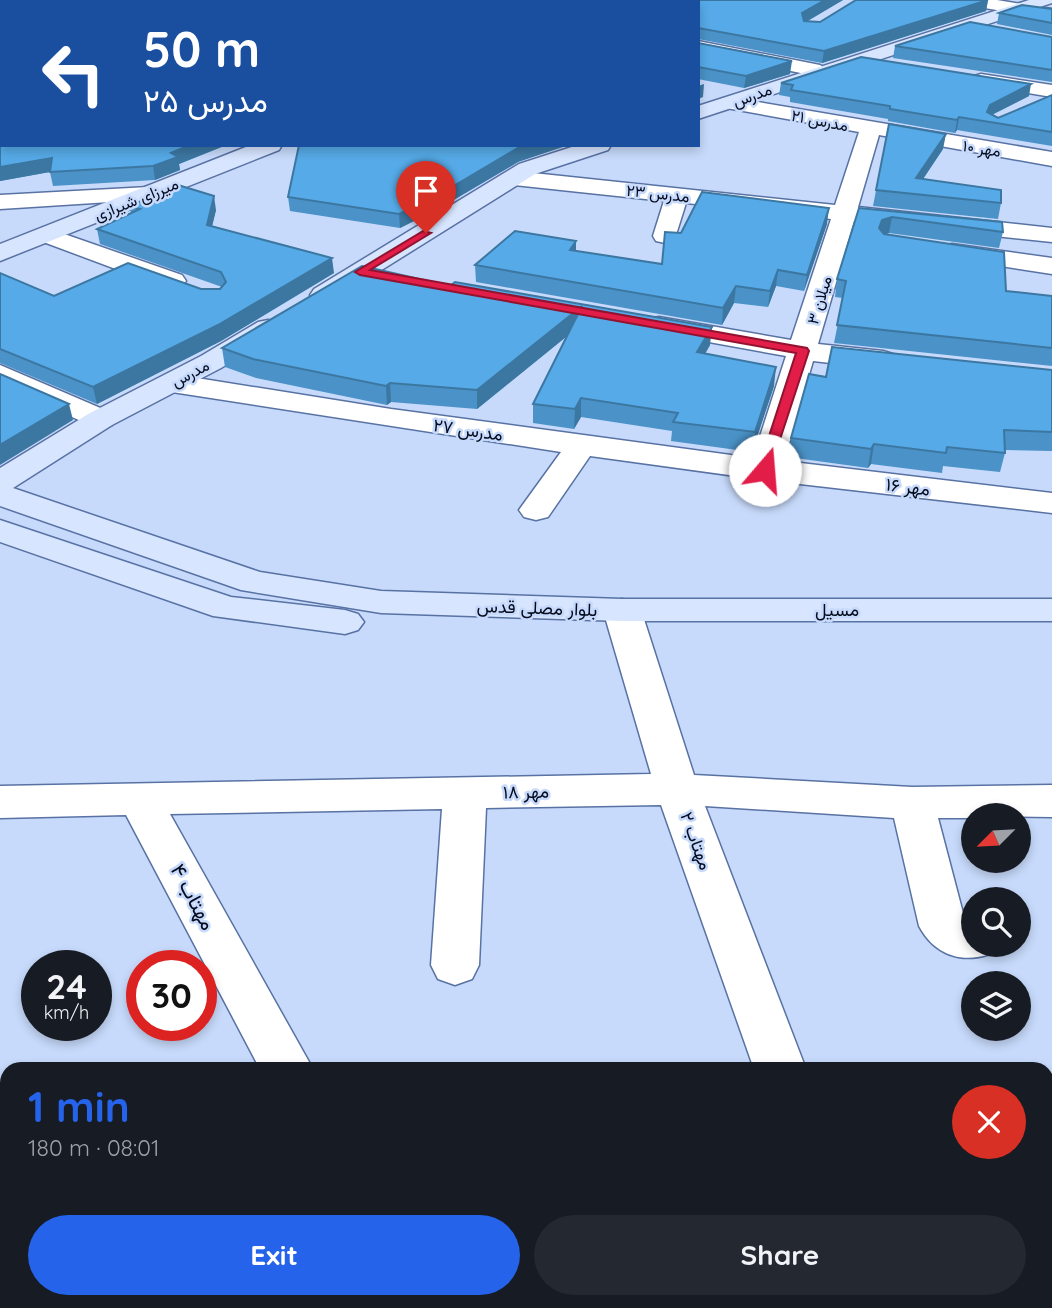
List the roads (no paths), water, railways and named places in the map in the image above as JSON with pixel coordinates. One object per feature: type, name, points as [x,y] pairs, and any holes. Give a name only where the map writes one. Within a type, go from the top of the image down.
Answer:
[{"type":"street","points":[[965,0],[1052,15]]},
{"type":"street","name":"مدرس","points":[[700,112],[820,71],[1046,0]]},
{"type":"street","points":[[966,25],[1003,33]]},
{"type":"street","points":[[700,46],[820,71]]},
{"type":"street","points":[[858,61],[897,67]]},
{"type":"street","points":[[961,77],[1052,93]]},
{"type":"street","name":"مدرس ۲۱","points":[[710,89],[737,100],[870,130]]},
{"type":"street","points":[[1030,106],[1052,93]]},
{"type":"street","name":"مهر ۱۰","points":[[870,130],[1052,159]]},
{"type":"street","name":"میلان ۳","points":[[765,470],[870,130]]},
{"type":"street","name":"میرزای شیرازی","points":[[0,253],[266,147]]},
{"type":"street","name":"مدرس","points":[[0,482],[101,419],[172,383],[360,272],[527,169],[594,147]]},
{"type":"street","name":"مدرس ۲۳","points":[[514,178],[704,198],[843,224],[1052,234]]},
{"type":"street","points":[[704,198],[722,180]]},
{"type":"street","points":[[0,202],[149,194]]},
{"type":"street","points":[[665,236],[677,195]]},
{"type":"street","points":[[843,224],[866,239]]},
{"type":"street","points":[[1000,259],[1007,230]]},
{"type":"street","points":[[47,234],[201,291]]},
{"type":"street","points":[[933,249],[1052,266]]},
{"type":"street","points":[[360,272],[401,279]]},
{"type":"street","points":[[629,320],[803,351],[914,363]]},
{"type":"street","points":[[0,374],[101,419]]},
{"type":"street","name":"مدرس ۲۷","points":[[172,383],[580,446],[765,470]]},
{"type":"street","points":[[536,510],[580,446]]},
{"type":"street","name":"مهر ۱۶","points":[[765,470],[1052,503]]},
{"type":"street","name":"بلوار مصلی قدس","points":[[0,495],[254,582],[381,603],[622,610]]},
{"type":"street","name":"بلوار مصلی قدس","points":[[0,530],[226,608],[374,625],[469,628],[622,610]]},
{"type":"street","name":"مسیل","points":[[622,610],[1052,610]]},
{"type":"street","name":"مهتاب ۲","points":[[622,610],[677,789],[777,1062]]},
{"type":"street","name":"مهر ۱۸","points":[[0,802],[677,789],[912,803],[1052,801]]},
{"type":"street","points":[[455,965],[465,794]]},
{"type":"street","name":"مهتاب ۴","points":[[139,798],[283,1062]]},
{"type":"street","points":[[912,803],[943,926],[954,936],[961,937]]}]
